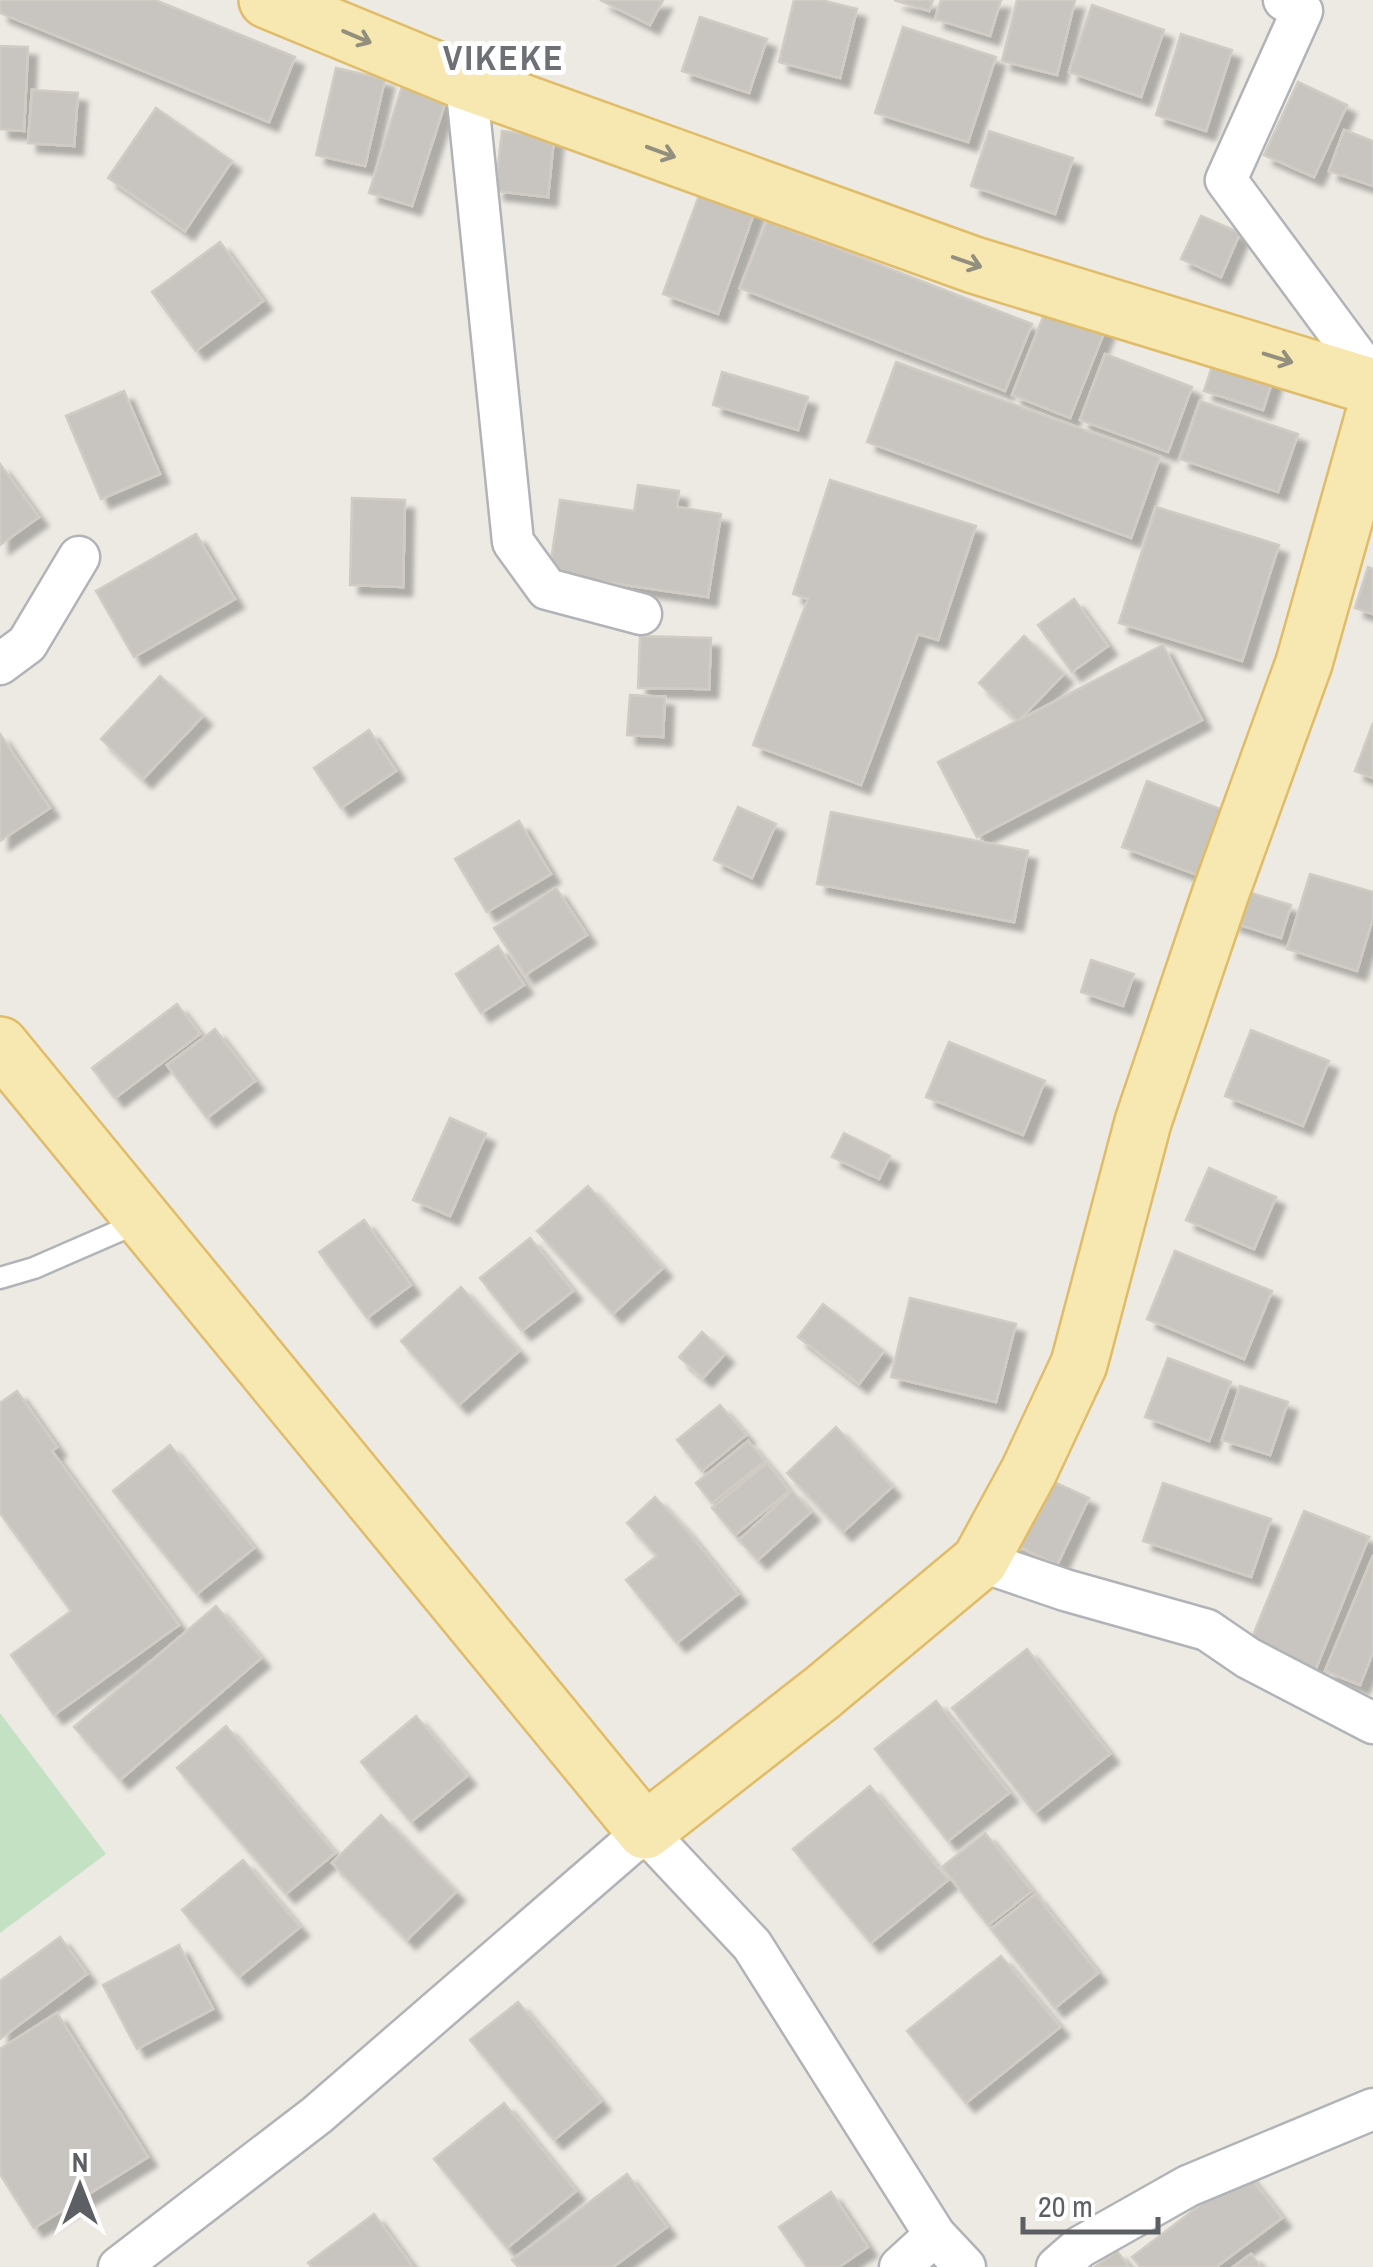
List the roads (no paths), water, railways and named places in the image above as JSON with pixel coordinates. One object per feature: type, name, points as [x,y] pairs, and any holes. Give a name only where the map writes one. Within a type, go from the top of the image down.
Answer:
[{"type":"main road","points":[[267,0],[466,82],[974,265],[1373,388]]},
{"type":"main road","points":[[0,1045],[645,1832],[823,1692],[980,1561],[1029,1472],[1079,1364],[1143,1122],[1304,663],[1373,418]]},
{"type":"street","points":[[1284,0],[1302,11],[1226,180],[1373,379]]},
{"type":"street","points":[[466,82],[513,542],[547,589],[640,614]]},
{"type":"street","points":[[0,664],[27,644],[79,557]]},
{"type":"street","points":[[980,1561],[1065,1590],[1207,1630],[1248,1658],[1373,1723]]},
{"type":"street","points":[[119,2267],[317,2115],[645,1832],[752,1945],[935,2235],[965,2267]]},
{"type":"street","points":[[1056,2267],[1080,2247],[1188,2186],[1373,2110]]},
{"type":"street","points":[[900,2267],[935,2235]]},
{"type":"lane","points":[[0,1278],[34,1268],[144,1220]]},
{"type":"district","name":"VIKEKE","points":[[504,57]]}]
